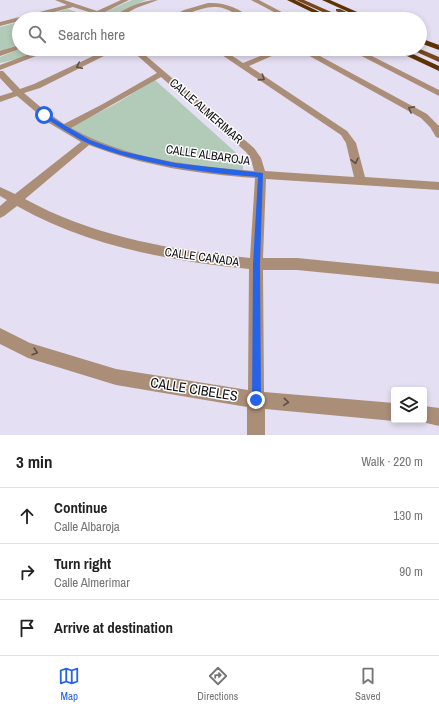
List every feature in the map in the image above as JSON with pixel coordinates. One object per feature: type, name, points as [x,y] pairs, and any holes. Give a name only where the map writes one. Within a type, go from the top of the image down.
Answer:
[{"type":"highway","points":[[290,0],[316,12]]},
{"type":"highway","points":[[325,0],[353,12]]},
{"type":"highway","points":[[427,43],[439,48]]},
{"type":"highway","points":[[411,56],[439,69]]},
{"type":"main road","points":[[299,0],[314,3],[339,12]]},
{"type":"main road","points":[[314,3],[331,12]]},
{"type":"main road","points":[[427,49],[439,54]]},
{"type":"main road","points":[[427,55],[439,60]]},
{"type":"street","points":[[58,0],[94,12]]},
{"type":"street","points":[[99,12],[126,0]]},
{"type":"street","points":[[125,12],[138,5],[155,0]]},
{"type":"street","points":[[254,0],[278,12]]},
{"type":"street","points":[[190,12],[212,4],[226,6],[236,12]]},
{"type":"street","points":[[46,12],[72,5]]},
{"type":"street","points":[[0,24],[12,21]]},
{"type":"street","points":[[0,54],[12,50]]},
{"type":"street","points":[[0,68],[32,56]]},
{"type":"street","points":[[0,99],[58,77],[100,56]]},
{"type":"street","name":"CALLE ALMERIMAR","points":[[142,56],[250,150],[256,158],[261,175],[256,264],[256,435]]},
{"type":"street","points":[[228,56],[344,133],[351,143],[360,181]]},
{"type":"street","points":[[243,66],[267,56]]},
{"type":"street","points":[[314,56],[424,116],[434,125],[439,135]]},
{"type":"street","points":[[366,56],[439,93]]},
{"type":"street","name":"CALLE ALBAROJA","points":[[0,73],[18,93],[44,115],[88,141],[120,152],[175,165],[234,173],[439,186]]},
{"type":"street","name":"CALLE ALMERIMAR","points":[[64,128],[104,107],[162,73]]},
{"type":"street","points":[[0,213],[88,141]]},
{"type":"street","name":"CALLE CAÑADA","points":[[0,191],[40,213],[90,233],[143,248],[198,258],[256,264],[304,264],[439,278]]},
{"type":"street","name":"CALLE CIBELES","points":[[0,336],[28,350],[116,377],[256,400],[391,412]]},
{"type":"street","points":[[427,415],[439,417]]},
{"type":"green space","points":[[132,0],[147,0],[118,12],[105,12]]},
{"type":"green space","points":[[68,9],[76,12],[56,12]]},
{"type":"green space","points":[[12,24],[12,47],[0,52],[0,27]]},
{"type":"green space","points":[[12,52],[12,56],[26,56],[0,63],[0,57]]},
{"type":"green space","points":[[155,80],[243,159],[243,172],[187,164],[132,153],[96,142],[69,127],[112,106]]},
{"type":"route","points":[[44,115],[88,141],[120,152],[175,165],[261,175],[256,264],[256,400]]}]
